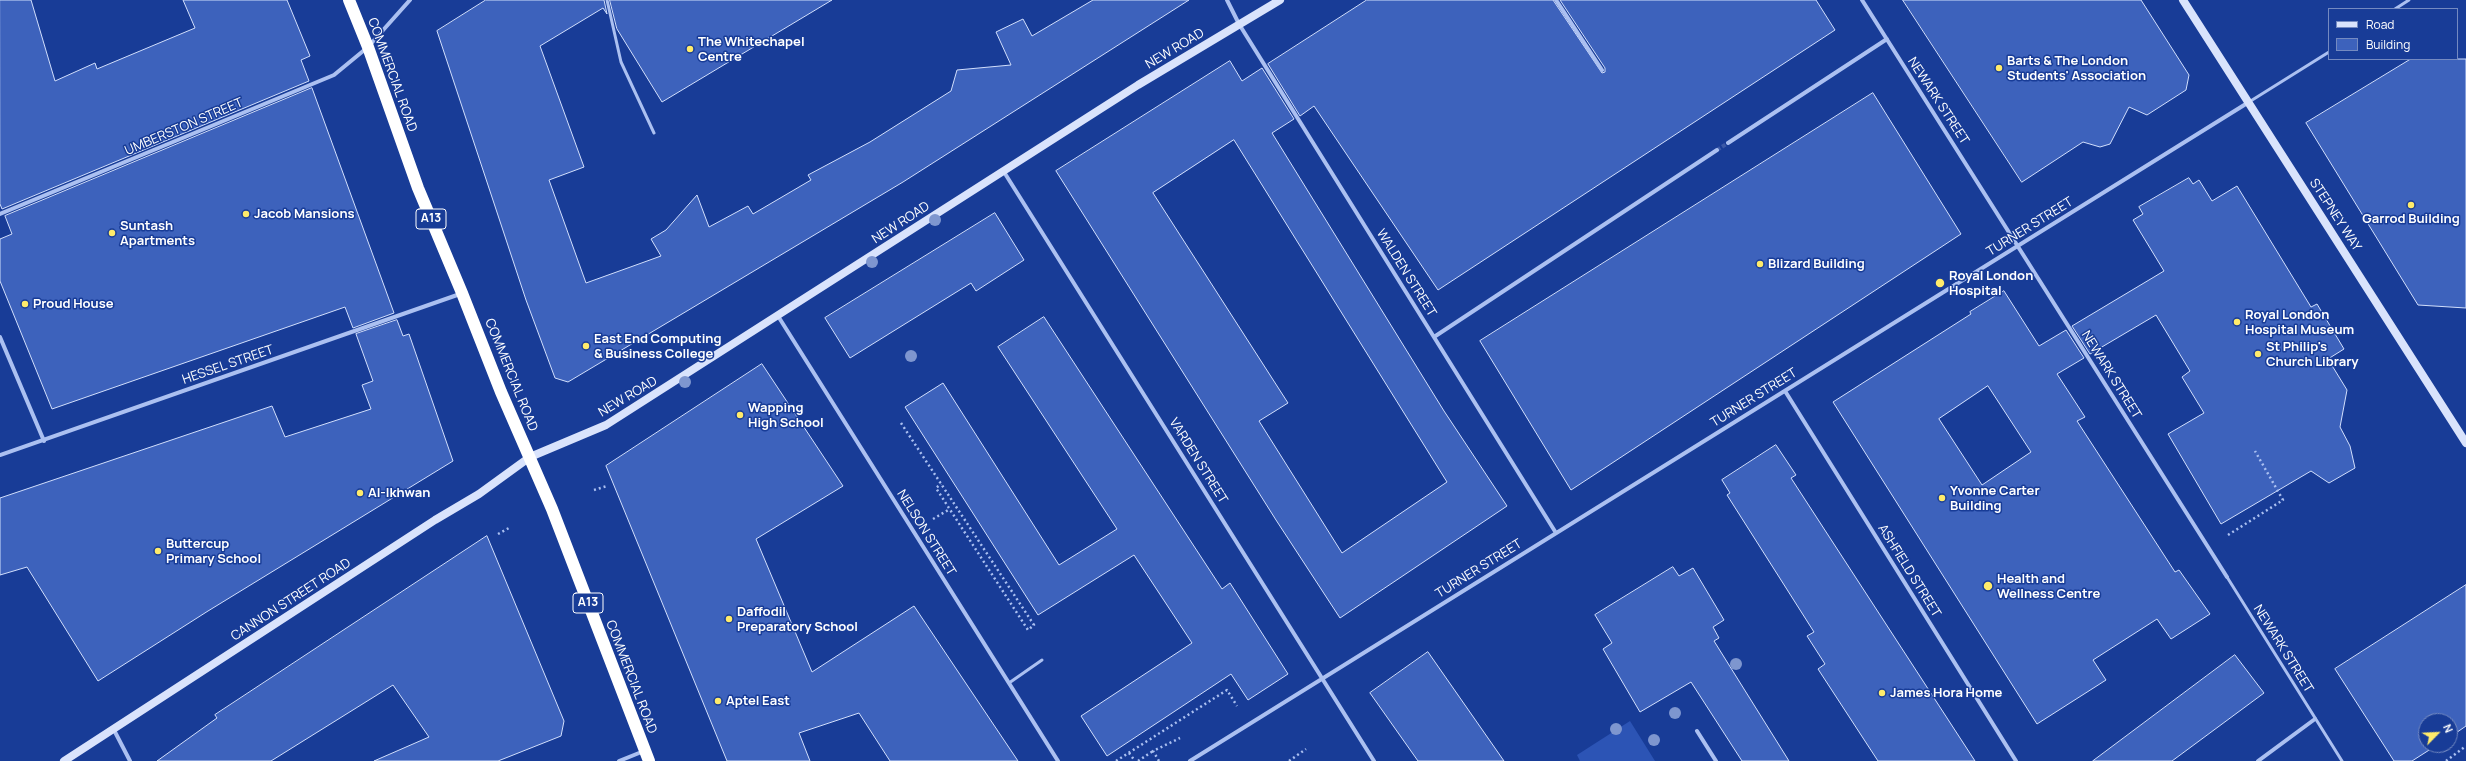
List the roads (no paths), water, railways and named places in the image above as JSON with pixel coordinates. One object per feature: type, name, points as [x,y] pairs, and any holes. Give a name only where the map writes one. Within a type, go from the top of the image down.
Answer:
[{"type":"highway","name":"COMMERCIAL ROAD","points":[[349,0],[368,47],[418,188],[462,293],[500,392],[530,457],[647,756]]},
{"type":"main road","name":"NEW ROAD","points":[[530,457],[606,425],[1138,85],[1280,0]]},
{"type":"main road","name":"STEPNEY WAY","points":[[2183,0],[2466,443]]},
{"type":"main road","name":"CANNON STREET ROAD","points":[[64,761],[114,730],[435,520],[479,494],[530,457]]},
{"type":"street","name":"UMBERSTON STREET","points":[[0,214],[334,75],[368,47],[410,0]]},
{"type":"street","name":"WALDEN STREET","points":[[1227,0],[1240,24],[1556,533]]},
{"type":"street","points":[[1556,0],[1602,70]]},
{"type":"street","name":"NEWARK STREET","points":[[1862,0],[2019,246],[2209,551],[2227,577]]},
{"type":"street","points":[[1728,143],[1887,39]]},
{"type":"street","name":"TURNER STREET","points":[[1190,761],[2249,102]]},
{"type":"street","points":[[1434,337],[1717,150]]},
{"type":"street","name":"VARDEN STREET","points":[[1004,172],[1324,678],[1374,761]]},
{"type":"street","name":"HESSEL STREET","points":[[0,455],[44,441],[462,293]]},
{"type":"street","name":"NELSON STREET","points":[[778,316],[1058,761]]},
{"type":"street","points":[[0,337],[44,441]]},
{"type":"street","name":"ASHFIELD STREET","points":[[1785,391],[2016,761]]},
{"type":"street","points":[[2258,761],[2315,719]]},
{"type":"street","points":[[114,730],[130,761]]},
{"type":"street","points":[[1697,731],[1716,761]]},
{"type":"street","points":[[618,761],[647,756]]},
{"type":"lane","points":[[607,0],[621,62],[654,133]]},
{"type":"lane","points":[[2397,8],[2409,0]]},
{"type":"lane","name":"TURNER STREET","points":[[2249,102],[2328,53]]},
{"type":"lane","name":"NEWARK STREET","points":[[2227,577],[2342,761]]},
{"type":"lane","points":[[1009,683],[1042,660]]},
{"type":"tunnel","points":[[1717,150],[1728,143]]},
{"type":"place","name":"The Whitechapel Centre","points":[[690,49]]},
{"type":"place","name":"Barts & The London Students' Association","points":[[1999,68]]},
{"type":"place","name":"Garrod Building","points":[[2411,205]]},
{"type":"place","name":"Jacob Mansions","points":[[246,214]]},
{"type":"place","name":"Suntash Apartments","points":[[112,233]]},
{"type":"place","name":"Blizard Building","points":[[1760,264]]},
{"type":"place","name":"Royal London Hospital","points":[[1940,283]]},
{"type":"place","name":"Proud House","points":[[25,304]]},
{"type":"place","name":"Royal London Hospital Museum","points":[[2237,322]]},
{"type":"place","name":"East End Computing & Business College","points":[[586,346]]},
{"type":"place","name":"St Philip's Church Library","points":[[2258,354]]},
{"type":"place","name":"Wapping High School","points":[[740,415]]},
{"type":"place","name":"Al-Ikhwan","points":[[360,493]]},
{"type":"place","name":"Yvonne Carter Building","points":[[1942,498]]},
{"type":"place","name":"Buttercup Primary School","points":[[158,551]]},
{"type":"place","name":"Health and Wellness Centre","points":[[1988,586]]},
{"type":"place","name":"Daffodil Preparatory School","points":[[729,619]]},
{"type":"place","name":"James Hora Home","points":[[1882,693]]},
{"type":"place","name":"Aptel East","points":[[718,701]]}]
